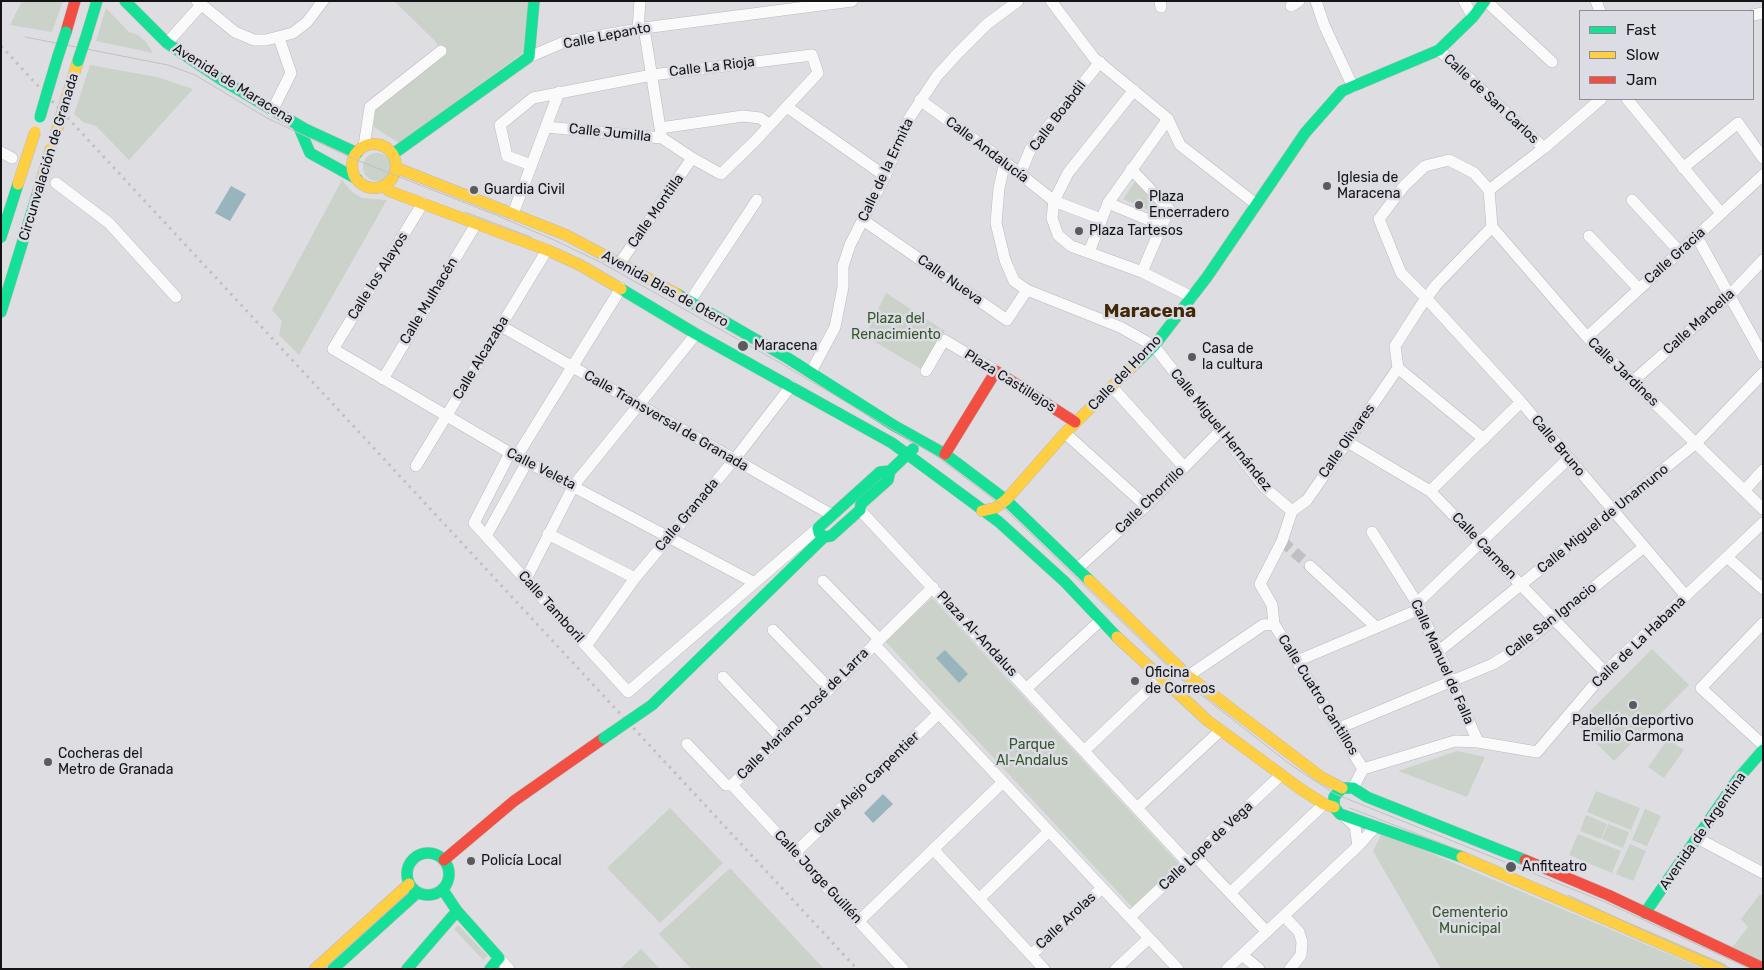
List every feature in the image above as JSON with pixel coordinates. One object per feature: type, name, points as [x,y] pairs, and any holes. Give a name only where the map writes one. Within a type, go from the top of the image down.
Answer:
[{"type":"main road","name":"Circunvalación de Granada","points":[[1,237],[75,1]]},
{"type":"main road","name":"Circunvalación de Granada","points":[[1,312],[97,1]]},
{"type":"main road","name":"Avenida de Maracena","points":[[125,1],[167,43],[272,111],[298,125],[361,150]]},
{"type":"main road","points":[[529,57],[534,1]]},
{"type":"main road","name":"Calle del Horno","points":[[1006,500],[1065,433],[1154,346],[1192,297],[1301,138],[1342,91],[1438,50],[1474,17],[1486,1]]},
{"type":"main road","name":"Calle Lepanto","points":[[392,154],[529,57]]},
{"type":"main road","name":"Avenida de Maracena","points":[[298,125],[310,154],[357,179]]},
{"type":"main road","points":[[374,144],[383,146],[392,154],[396,168],[389,181],[383,186],[368,186],[357,179],[352,165],[361,150],[374,144]]},
{"type":"main road","name":"Avenida Blas de Otero","points":[[396,168],[566,235],[620,263],[690,300],[946,454],[1006,500],[1188,676],[1321,776],[1608,895],[1763,968]]},
{"type":"main road","name":"Avenida Blas de Otero","points":[[383,186],[389,191],[547,250],[621,288],[696,334],[892,443],[907,456],[999,522],[1065,582],[1101,620],[1195,710],[1281,775],[1346,816]]},
{"type":"main road","points":[[907,456],[946,454],[996,371]]},
{"type":"main road","name":"Plaza Castillejos","points":[[996,371],[1076,422]]},
{"type":"main road","points":[[444,860],[514,801],[652,705],[821,532],[832,515],[880,472],[890,471],[907,456],[919,439]]},
{"type":"main road","points":[[821,532],[832,536],[888,480],[890,471]]},
{"type":"main road","points":[[849,500],[858,501],[860,507]]},
{"type":"main road","points":[[982,511],[995,508],[1006,500]]},
{"type":"main road","name":"Avenida de Argentina","points":[[1644,913],[1736,780],[1763,749]]},
{"type":"main road","points":[[1329,806],[1334,797],[1351,790],[1361,807],[1346,816]]},
{"type":"main road","points":[[1346,816],[1443,849],[1721,969]]},
{"type":"main road","points":[[429,853],[444,860],[448,866],[449,878],[443,890],[431,896],[417,893],[409,884],[407,870],[417,856],[429,853]]},
{"type":"main road","points":[[315,969],[409,884]]},
{"type":"main road","points":[[443,890],[457,911],[499,958],[490,969]]},
{"type":"main road","points":[[333,969],[417,893]]},
{"type":"main road","points":[[407,969],[457,911]]},
{"type":"street","points":[[167,43],[199,3],[235,32],[254,40],[279,38],[293,33],[307,22],[323,1]]},
{"type":"street","points":[[640,1],[641,29],[652,75],[661,133],[743,116],[760,118],[770,125]]},
{"type":"street","name":"Calle Lepanto","points":[[529,57],[564,42],[641,29],[852,1]]},
{"type":"street","name":"Calle de la Ermita","points":[[811,372],[835,327],[843,287],[843,266],[862,220],[885,176],[899,139],[920,100],[937,76],[958,53],[987,24],[1018,1]]},
{"type":"street","points":[[1051,1],[1094,58],[1168,119],[1180,145],[1256,204]]},
{"type":"street","points":[[1316,1],[1324,25],[1353,87]]},
{"type":"street","points":[[1464,1],[1474,17]]},
{"type":"street","points":[[1486,1],[1552,62]]},
{"type":"street","points":[[272,111],[291,73],[279,38]]},
{"type":"street","name":"Calle de San Carlos","points":[[1438,50],[1544,148]]},
{"type":"street","points":[[361,150],[370,107],[441,51]]},
{"type":"street","name":"Calle La Rioja","points":[[531,166],[507,156],[500,125],[533,98],[559,92],[652,75],[812,55],[818,72],[787,107]]},
{"type":"street","name":"Calle Boabdil","points":[[1020,174],[1031,148],[1100,62]]},
{"type":"street","points":[[1134,90],[1068,173],[1054,200],[1052,218],[1058,235],[1072,246],[1142,272],[1192,297]]},
{"type":"street","points":[[513,214],[559,92]]},
{"type":"street","name":"Calle Andalucía","points":[[920,100],[1006,162],[1054,200]]},
{"type":"street","points":[[1489,190],[1544,148],[1601,100]]},
{"type":"street","points":[[1628,100],[1721,213]]},
{"type":"street","points":[[787,107],[885,176]]},
{"type":"street","name":"Calle Jumilla","points":[[546,127],[661,133],[692,158],[721,174],[787,107]]},
{"type":"street","points":[[1089,252],[1104,212],[1131,169],[1168,119]]},
{"type":"street","points":[[1683,168],[1738,123],[1763,158]]},
{"type":"street","points":[[1,152],[12,158]]},
{"type":"street","name":"Calle Montilla","points":[[620,263],[692,158]]},
{"type":"street","points":[[1427,298],[1401,273],[1379,219],[1404,186],[1425,166],[1449,160],[1474,173],[1489,190],[1492,227],[1436,285],[1395,346],[1398,368],[1484,439]]},
{"type":"street","points":[[1006,162],[999,188],[996,223],[1005,260],[1014,281],[1027,290],[1120,327],[1154,346]]},
{"type":"street","points":[[1131,169],[1168,209],[1142,272]]},
{"type":"street","name":"Calle Gracia","points":[[1587,336],[1763,174]]},
{"type":"street","points":[[56,183],[109,223],[176,297]]},
{"type":"street","points":[[690,300],[757,200]]},
{"type":"street","points":[[1054,200],[1161,225]]},
{"type":"street","points":[[1632,200],[1680,252]]},
{"type":"street","name":"Calle los Alayos","points":[[333,349],[423,203]]},
{"type":"street","name":"Calle Nueva","points":[[862,220],[1007,320],[1027,290]]},
{"type":"street","name":"Calle Mulhacén","points":[[383,378],[476,224]]},
{"type":"street","name":"Calle Jardines","points":[[1492,227],[1587,336],[1763,509]]},
{"type":"street","points":[[1589,236],[1639,290]]},
{"type":"street","points":[[1696,237],[1763,356]]},
{"type":"street","name":"Calle Alcazaba","points":[[416,466],[547,250]]},
{"type":"street","name":"Calle Marbella","points":[[1633,381],[1729,296],[1763,260]]},
{"type":"street","points":[[486,536],[518,457],[621,288]]},
{"type":"street","name":"Calle Bruno","points":[[1427,298],[1521,402],[1686,596]]},
{"type":"street","name":"Calle Transversal de Granada","points":[[501,326],[638,406],[832,515]]},
{"type":"street","points":[[526,579],[574,486],[696,334]]},
{"type":"street","name":"Plaza Castillejos","points":[[926,371],[944,340],[996,371]]},
{"type":"street","name":"Calle Miguel Hernández","points":[[1154,346],[1265,488],[1292,511]]},
{"type":"street","name":"Calle Veleta","points":[[333,349],[518,457],[753,582]]},
{"type":"street","name":"Calle Olivares","points":[[1292,511],[1307,500],[1398,368]]},
{"type":"street","name":"Calle Miguel de Unamuno","points":[[1439,651],[1696,443],[1763,373]]},
{"type":"street","name":"Calle Granada","points":[[586,646],[635,578],[734,460],[791,386]]},
{"type":"street","points":[[1113,388],[1184,467]]},
{"type":"street","points":[[1430,491],[1521,402]]},
{"type":"street","name":"Calle Chorrillo","points":[[1078,568],[1146,506],[1220,431]]},
{"type":"street","points":[[1065,433],[1146,506]]},
{"type":"street","name":"Calle Carmen","points":[[1346,441],[1430,491],[1605,672]]},
{"type":"street","name":"Calle Tamboril","points":[[518,457],[474,523],[628,692],[753,582]]},
{"type":"street","points":[[1297,661],[1419,606],[1481,542],[1569,458]]},
{"type":"street","points":[[1744,491],[1763,470]]},
{"type":"street","points":[[860,507],[933,587]]},
{"type":"street","name":"Calle Cuatro Cantillos","points":[[1292,511],[1282,541],[1260,584],[1272,605],[1274,624],[1340,728],[1363,769]]},
{"type":"street","name":"Calle de La Habana","points":[[1363,769],[1455,741],[1478,742],[1537,752],[1605,672],[1763,523]]},
{"type":"street","points":[[753,582],[821,532]]},
{"type":"street","name":"Calle Manuel de Falla","points":[[1372,532],[1419,606],[1478,742]]},
{"type":"street","points":[[548,534],[635,578]]},
{"type":"street","name":"Calle San Ignacio","points":[[1340,728],[1493,664],[1514,651],[1552,618],[1644,547]]},
{"type":"street","points":[[1727,557],[1763,590]]},
{"type":"street","points":[[1310,566],[1376,627]]},
{"type":"street","points":[[823,581],[939,713],[1178,969]]},
{"type":"street","name":"Plaza Al-Andalus","points":[[877,641],[933,587],[1137,808],[1230,893],[1266,932]]},
{"type":"street","points":[[1027,688],[1101,620]]},
{"type":"street","points":[[1763,623],[1701,688],[1763,749]]},
{"type":"street","points":[[1188,676],[1263,625],[1274,624]]},
{"type":"street","points":[[773,630],[829,688]]},
{"type":"street","name":"Calle Mariano José de Larra","points":[[732,785],[877,641]]},
{"type":"street","points":[[723,677],[780,737]]},
{"type":"street","points":[[1084,752],[1162,677]]},
{"type":"street","name":"Calle Alejo Carpentier","points":[[795,853],[939,713]]},
{"type":"street","points":[[1137,808],[1221,730]]},
{"type":"street","name":"Calle Jorge Guillén","points":[[687,744],[726,785],[732,785],[904,969]]},
{"type":"street","points":[[1351,790],[1363,769]]},
{"type":"street","name":"Calle Lope de Vega","points":[[1130,917],[1281,775]]},
{"type":"street","points":[[859,921],[1003,782]]},
{"type":"street","points":[[1230,893],[1329,806]]},
{"type":"street","points":[[1346,816],[1355,826],[1358,846]]},
{"type":"street","points":[[1227,969],[1358,846],[1375,827]]},
{"type":"street","points":[[979,899],[1049,831]]},
{"type":"street","points":[[1697,838],[1763,873]]},
{"type":"street","points":[[933,849],[1044,969]]},
{"type":"street","name":"Calle Arolas","points":[[1030,955],[1102,888]]},
{"type":"street","points":[[1284,916],[1299,932],[1302,942],[1301,955],[1293,968]]},
{"type":"street","points":[[1116,969],[1149,938]]},
{"type":"street","points":[[1242,955],[1259,969]]},
{"type":"street","points":[[499,958],[509,969]]},
{"type":"green space","points":[[22,1],[63,1],[52,32],[10,25]]},
{"type":"green space","points":[[394,1],[529,1],[524,52],[399,143],[374,127],[374,110],[439,49],[436,42]]},
{"type":"green space","points":[[106,8],[129,32],[138,35],[146,42],[153,53],[96,41]]},
{"type":"green space","points":[[90,65],[157,77],[193,89],[129,160],[96,126],[83,122],[74,114]]},
{"type":"green space","points":[[377,153],[387,157],[391,167],[387,177],[377,181],[367,177],[363,167],[367,157]]},
{"type":"green space","points":[[342,180],[352,192],[362,198],[387,200],[299,355],[279,335],[282,321],[272,310]]},
{"type":"green space","points":[[1136,180],[1163,210],[1160,215],[1123,199]]},
{"type":"green space","name":"Plaza del Renacimiento","points":[[886,293],[945,331],[921,369],[865,336]]},
{"type":"green space","name":"Parque Al-Andalus","points":[[932,598],[1179,864],[1132,907],[885,641]]},
{"type":"green space","name":"Pabellón deportivo Emilio Carmona","points":[[1652,649],[1689,685],[1614,761],[1577,724]]},
{"type":"green space","points":[[1668,739],[1684,750],[1664,778],[1648,767]]},
{"type":"green space","points":[[1457,751],[1485,757],[1467,797],[1398,771]]},
{"type":"green space","points":[[1596,791],[1640,808],[1631,830],[1587,812]]},
{"type":"green space","points":[[670,808],[723,863],[660,923],[607,868]]},
{"type":"green space","points":[[1645,809],[1661,816],[1647,846],[1632,840]]},
{"type":"green space","points":[[1586,815],[1607,824],[1601,839],[1580,831]]},
{"type":"green space","points":[[1608,824],[1629,832],[1623,848],[1602,839]]},
{"type":"green space","points":[[1578,834],[1621,851],[1612,873],[1569,855]]},
{"type":"green space","name":"Cementerio Municipal","points":[[1381,835],[1416,847],[1704,969],[1441,969],[1373,851]]},
{"type":"green space","points":[[1630,844],[1646,851],[1633,881],[1616,874]]},
{"type":"green space","points":[[730,868],[824,969],[691,969],[659,934]]},
{"type":"green space","points":[[1760,894],[1763,896],[1763,962],[1731,949],[1748,927],[1741,919]]},
{"type":"green space","points":[[458,925],[488,956],[483,960],[454,929]]},
{"type":"green space","points":[[641,949],[660,969],[620,969]]},
{"type":"water","points":[[231,186],[246,194],[230,221],[215,213]]},
{"type":"water","points":[[945,650],[968,674],[959,683],[936,658]]},
{"type":"water","points":[[883,794],[893,804],[873,823],[864,813]]},
{"type":"tunnel","points":[[1282,541],[1310,566]]},
{"type":"tram line","points":[[25,37],[168,65],[195,75],[267,118],[354,159],[496,215],[600,262],[782,364],[935,455],[1000,504],[1182,680],[1291,765],[1335,794],[1605,902],[1750,969]]},
{"type":"tram line","points":[[465,212],[531,237]]},
{"type":"tram line","points":[[1350,808],[1459,850]]},
{"type":"tram line","points":[[1568,895],[1732,969]]},
{"type":"railway","points":[[1,46],[857,969]]},
{"type":"traffic: fast","points":[[86,37],[97,1]]},
{"type":"traffic: fast","points":[[125,1],[167,43],[222,80],[305,129],[357,153]]},
{"type":"traffic: fast","points":[[393,154],[529,57],[534,1]]},
{"type":"traffic: fast","points":[[1135,364],[1154,346],[1207,277],[1305,133],[1342,91],[1439,50],[1473,17],[1485,1]]},
{"type":"traffic: fast","points":[[58,56],[66,32]]},
{"type":"traffic: fast","points":[[78,61],[86,37]]},
{"type":"traffic: fast","points":[[49,86],[58,56]]},
{"type":"traffic: fast","points":[[40,117],[49,86]]},
{"type":"traffic: fast","points":[[298,125],[310,153],[357,179]]},
{"type":"traffic: fast","points":[[1,237],[18,184]]},
{"type":"traffic: fast","points":[[1,312],[38,192]]},
{"type":"traffic: fast","points":[[621,289],[696,334],[892,443],[999,522],[1065,582],[1117,637]]},
{"type":"traffic: fast","points":[[677,294],[786,357],[893,425],[945,454],[1006,500],[1089,580]]},
{"type":"traffic: fast","points":[[861,504],[860,510],[831,536],[824,537],[819,533],[818,528],[880,472],[890,471],[913,449]]},
{"type":"traffic: fast","points":[[861,504],[888,480],[890,471]]},
{"type":"traffic: fast","points":[[652,705],[824,537]]},
{"type":"traffic: fast","points":[[604,738],[652,705]]},
{"type":"traffic: fast","points":[[1645,913],[1737,780],[1763,750]]},
{"type":"traffic: fast","points":[[1462,857],[1340,814],[1334,807],[1334,797],[1342,788],[1353,788],[1367,797],[1525,860]]},
{"type":"traffic: fast","points":[[432,853],[440,856],[446,862],[449,874],[446,886],[440,892],[424,895],[416,892],[410,886],[407,870],[410,862],[416,856],[432,853]]},
{"type":"traffic: fast","points":[[443,890],[457,911],[499,958],[490,969]]},
{"type":"traffic: fast","points":[[333,969],[417,893]]},
{"type":"traffic: fast","points":[[407,969],[457,911]]},
{"type":"traffic: slow","points":[[67,97],[78,61]]},
{"type":"traffic: slow","points":[[56,133],[67,97]]},
{"type":"traffic: slow","points":[[18,184],[35,132]]},
{"type":"traffic: slow","points":[[374,144],[386,148],[392,154],[396,166],[392,178],[386,184],[374,188],[362,184],[356,178],[352,166],[356,154],[362,148],[374,144]]},
{"type":"traffic: slow","points":[[38,192],[51,148]]},
{"type":"traffic: slow","points":[[397,168],[566,235],[677,294]]},
{"type":"traffic: slow","points":[[383,186],[389,191],[547,250],[580,265],[621,289]]},
{"type":"traffic: slow","points":[[982,511],[995,508],[1006,500],[1065,433],[1135,364]]},
{"type":"traffic: slow","points":[[1089,580],[1188,676],[1321,777],[1342,788]]},
{"type":"traffic: slow","points":[[1117,637],[1208,721],[1302,790],[1324,804],[1334,807]]},
{"type":"traffic: slow","points":[[1462,857],[1721,969]]},
{"type":"traffic: slow","points":[[315,969],[409,884]]},
{"type":"traffic: jam","points":[[66,32],[75,1]]},
{"type":"traffic: jam","points":[[945,454],[996,371],[1075,422]]},
{"type":"traffic: jam","points":[[444,860],[514,801],[604,738]]},
{"type":"traffic: jam","points":[[1525,860],[1608,895],[1763,968]]},
{"type":"place","name":"Iglesia de Maracena","points":[[1327,186]]},
{"type":"place","name":"Guardia Civil","points":[[474,190]]},
{"type":"place","name":"Plaza Encerradero","points":[[1139,205]]},
{"type":"place","name":"Plaza Tartesos","points":[[1079,231]]},
{"type":"place","name":"Maracena","points":[[743,346]]},
{"type":"place","name":"Casa de la cultura","points":[[1192,357]]},
{"type":"place","name":"Oficina de Correos","points":[[1135,681]]},
{"type":"place","name":"Pabellón deportivo Emilio Carmona","points":[[1633,705]]},
{"type":"place","name":"Cocheras del Metro de Granada","points":[[48,762]]},
{"type":"place","name":"Policía Local","points":[[471,861]]},
{"type":"place","name":"Anfiteatro","points":[[1511,867]]},
{"type":"district","name":"Maracena","points":[[1150,312]]}]
